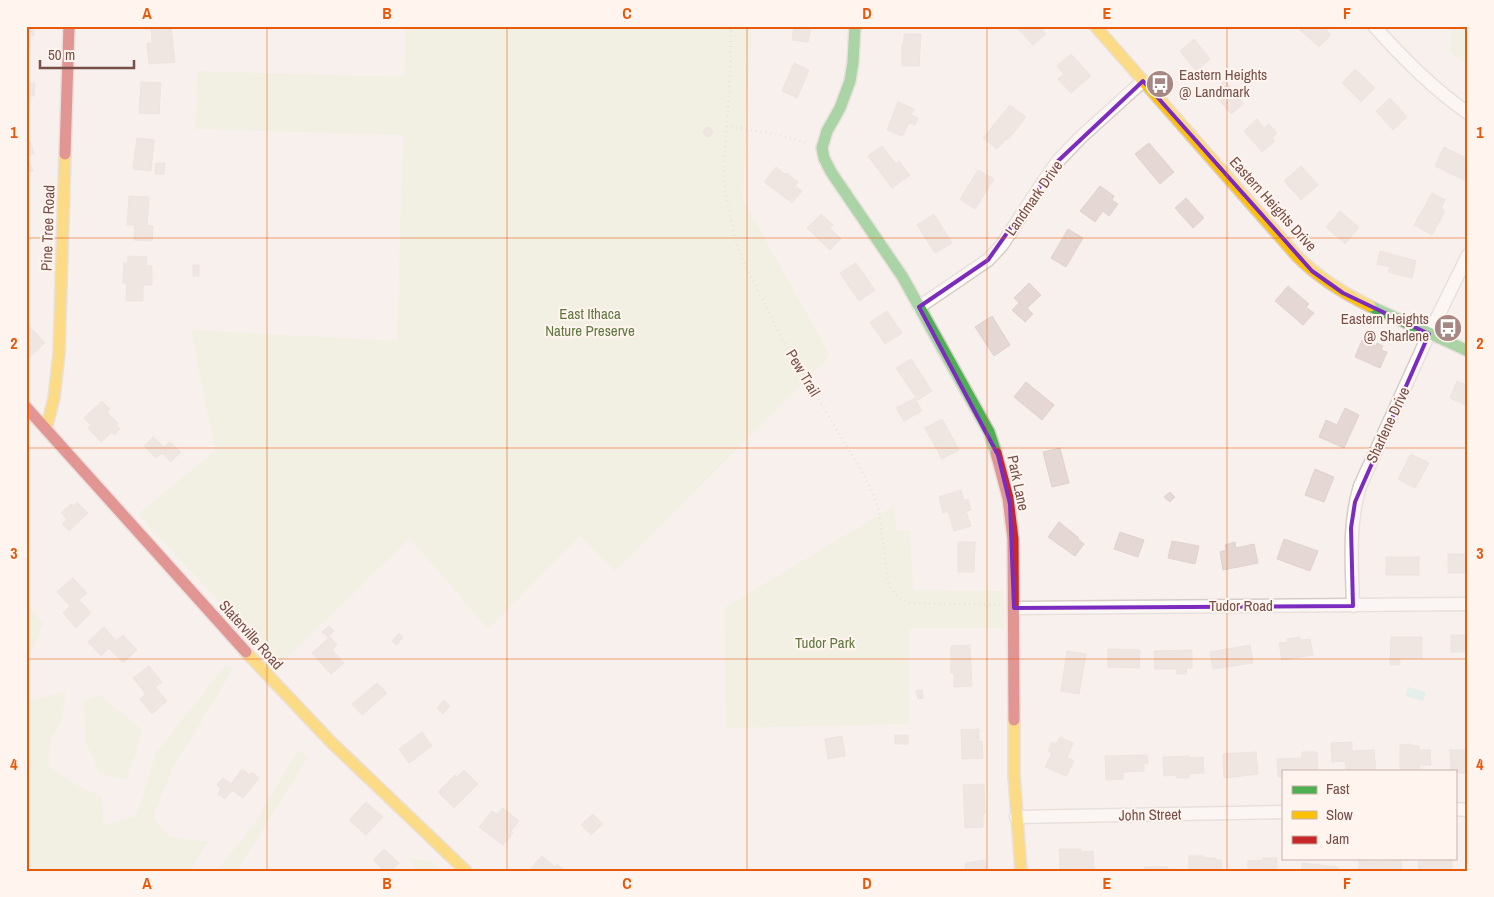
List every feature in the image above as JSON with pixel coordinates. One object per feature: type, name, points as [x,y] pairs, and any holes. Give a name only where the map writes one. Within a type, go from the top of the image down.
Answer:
[{"type":"main road","name":"Pine Tree Road","points":[[46,429],[54,398],[59,352],[69,26]]},
{"type":"main road","points":[[822,148],[827,131],[840,108],[850,81],[855,26]]},
{"type":"main road","name":"Eastern Heights Drive","points":[[1095,26],[1312,271],[1343,293],[1468,351]]},
{"type":"main road","name":"Park Lane","points":[[822,148],[824,158],[831,172],[902,276],[989,432],[1005,479],[1010,504],[1013,539],[1014,775],[1021,871]]},
{"type":"main road","name":"Slaterville Road","points":[[26,407],[255,662],[331,742],[466,871]]},
{"type":"street","points":[[1374,26],[1414,69],[1448,99],[1468,113]]},
{"type":"street","name":"Landmark Drive","points":[[919,307],[988,260],[1002,245],[1040,184],[1058,161],[1080,137],[1143,81]]},
{"type":"street","name":"Sharlene Drive","points":[[1353,606],[1351,528],[1355,502],[1368,468],[1429,334],[1468,255]]},
{"type":"street","name":"Tudor Road","points":[[1014,608],[1468,604]]},
{"type":"street","name":"John Street","points":[[1016,817],[1282,812]]},
{"type":"path","name":"Pew Trail","points":[[731,26],[730,77],[724,167],[725,192],[734,235],[742,259],[784,342],[872,491],[879,511],[887,575],[891,589],[898,597],[910,602],[1000,605],[1014,608]]},
{"type":"path","points":[[726,126],[774,134],[822,148]]},
{"type":"highlighted area","points":[[1143,81],[1312,271],[1343,293],[1429,334],[1355,502],[1351,528],[1353,606],[1014,608],[1010,504],[998,455],[919,307],[988,260],[1058,161]]},
{"type":"green space","name":"East Ithaca Nature Preserve","points":[[406,26],[751,26],[743,200],[830,355],[615,571],[580,536],[488,629],[410,538],[278,666],[138,514],[215,451],[191,330],[397,341],[403,135],[195,129],[197,71],[404,77]]},
{"type":"green space","points":[[1452,26],[1468,26],[1468,65],[1450,52]]},
{"type":"green space","name":"Tudor Park","points":[[894,506],[896,531],[909,530],[914,590],[1004,591],[1004,628],[909,628],[909,724],[726,728],[724,608]]},
{"type":"green space","points":[[26,601],[43,624],[27,662],[26,661]]},
{"type":"green space","points":[[226,665],[233,669],[172,769],[153,817],[170,837],[208,842],[190,871],[26,871],[26,702],[66,691],[61,723],[50,740],[49,767],[80,787],[102,796],[103,826],[136,816],[156,753]]},
{"type":"green space","points":[[100,695],[143,731],[127,780],[99,773],[86,742],[83,702]]},
{"type":"green space","points":[[298,750],[308,757],[237,871],[217,871],[256,821]]},
{"type":"green space","points":[[410,858],[431,862],[440,871],[417,871]]},
{"type":"water","points":[[1408,687],[1426,692],[1423,701],[1406,696]]},
{"type":"building","points":[[26,26],[34,26],[34,36],[30,36],[30,49],[26,49]]},
{"type":"building","points":[[794,26],[811,26],[808,42],[792,40]]},
{"type":"building","points":[[1021,26],[1039,26],[1046,34],[1033,45],[1018,29]]},
{"type":"building","points":[[1304,26],[1323,26],[1331,35],[1319,47],[1300,30]]},
{"type":"building","points":[[171,27],[175,62],[149,64],[147,43],[152,43],[151,29]]},
{"type":"building","points":[[904,34],[921,34],[919,66],[902,66]]},
{"type":"building","points":[[1194,39],[1210,59],[1196,71],[1180,51]]},
{"type":"building","points":[[1071,54],[1091,76],[1071,93],[1058,79],[1064,74],[1057,66]]},
{"type":"building","points":[[794,63],[809,70],[797,98],[782,91]]},
{"type":"building","points":[[1355,69],[1375,88],[1361,102],[1342,83]]},
{"type":"building","points":[[1225,81],[1244,104],[1231,114],[1212,92]]},
{"type":"building","points":[[141,82],[161,83],[159,114],[139,113]]},
{"type":"building","points":[[26,83],[35,83],[34,96],[30,96],[29,110],[26,110]]},
{"type":"building","points":[[1390,98],[1407,117],[1393,130],[1376,111]]},
{"type":"building","points":[[898,102],[914,109],[911,115],[918,118],[915,125],[909,123],[902,136],[887,130]]},
{"type":"building","points":[[1010,105],[1026,117],[1008,140],[1006,139],[997,149],[983,138]]},
{"type":"building","points":[[1257,119],[1264,128],[1269,124],[1277,133],[1272,138],[1275,141],[1262,152],[1244,131]]},
{"type":"building","points":[[708,128],[712,132],[708,136],[704,132]]},
{"type":"building","points":[[137,138],[154,140],[151,171],[133,169]]},
{"type":"building","points":[[30,141],[34,154],[27,156],[33,171],[26,173],[26,142]]},
{"type":"building","points":[[1149,143],[1174,172],[1160,184],[1135,154]]},
{"type":"building","points":[[882,146],[896,164],[899,161],[910,175],[892,188],[868,156]]},
{"type":"building","points":[[1444,147],[1468,159],[1468,182],[1435,166]]},
{"type":"building","points":[[156,163],[165,163],[164,174],[155,174]]},
{"type":"building","points":[[1301,166],[1318,185],[1301,200],[1284,181]]},
{"type":"building","points":[[776,167],[798,182],[795,186],[802,191],[792,203],[764,182]]},
{"type":"building","points":[[978,170],[994,179],[975,209],[960,199]]},
{"type":"building","points":[[1100,186],[1114,196],[1112,200],[1118,204],[1109,216],[1103,211],[1095,222],[1080,211]]},
{"type":"building","points":[[1432,193],[1445,200],[1441,208],[1445,211],[1432,235],[1414,225]]},
{"type":"building","points":[[129,196],[149,197],[147,226],[153,226],[152,241],[134,240],[135,225],[127,225]]},
{"type":"building","points":[[1186,198],[1204,218],[1193,228],[1175,208]]},
{"type":"building","points":[[1340,211],[1359,227],[1345,244],[1326,227]]},
{"type":"building","points":[[821,214],[833,225],[830,228],[841,239],[830,250],[807,228]]},
{"type":"building","points":[[934,214],[952,243],[935,253],[917,225]]},
{"type":"building","points":[[1068,229],[1083,238],[1066,267],[1051,258]]},
{"type":"building","points":[[1380,251],[1416,261],[1412,278],[1388,272],[1390,267],[1377,264]]},
{"type":"building","points":[[128,256],[147,257],[146,266],[152,266],[152,285],[143,285],[143,301],[126,301],[127,283],[123,283],[124,263],[128,264]]},
{"type":"building","points":[[856,263],[875,290],[859,301],[840,273]]},
{"type":"building","points":[[193,265],[199,265],[199,276],[193,276]]},
{"type":"building","points":[[1029,283],[1041,295],[1027,308],[1033,314],[1025,322],[1012,310],[1019,303],[1014,298]]},
{"type":"building","points":[[1288,286],[1309,304],[1306,307],[1314,313],[1303,325],[1275,301]]},
{"type":"building","points":[[887,311],[902,333],[885,344],[870,322]]},
{"type":"building","points":[[992,316],[1010,345],[994,356],[975,327]]},
{"type":"building","points":[[29,326],[45,343],[26,360],[26,329]]},
{"type":"building","points":[[1362,340],[1376,346],[1377,343],[1383,346],[1381,350],[1387,352],[1380,368],[1355,357]]},
{"type":"building","points":[[911,359],[932,391],[918,400],[896,368]]},
{"type":"building","points":[[1457,381],[1468,386],[1468,406],[1450,398]]},
{"type":"building","points":[[1026,382],[1054,405],[1042,420],[1014,397]]},
{"type":"building","points":[[915,398],[922,411],[904,421],[896,408]]},
{"type":"building","points":[[102,401],[110,409],[107,412],[118,423],[116,425],[120,429],[114,435],[112,432],[101,442],[88,428],[91,425],[84,418]]},
{"type":"building","points":[[1345,408],[1359,415],[1344,448],[1319,437],[1326,420],[1337,425]]},
{"type":"building","points":[[942,419],[959,450],[942,459],[925,428]]},
{"type":"building","points":[[153,437],[164,447],[170,442],[181,452],[171,462],[162,453],[156,458],[144,446]]},
{"type":"building","points":[[1060,448],[1069,483],[1052,487],[1043,452]]},
{"type":"building","points":[[1411,454],[1429,463],[1415,488],[1398,479]]},
{"type":"building","points":[[1315,469],[1334,477],[1324,502],[1305,495]]},
{"type":"building","points":[[961,490],[964,501],[968,499],[971,510],[966,511],[971,526],[954,531],[948,511],[943,513],[939,497]]},
{"type":"building","points":[[1170,492],[1175,497],[1170,502],[1164,497]]},
{"type":"building","points":[[77,502],[88,513],[69,531],[62,524],[67,519],[61,513],[71,504],[73,506]]},
{"type":"building","points":[[1059,522],[1084,544],[1075,556],[1048,537]]},
{"type":"building","points":[[1120,532],[1144,540],[1138,557],[1114,549]]},
{"type":"building","points":[[1284,539],[1318,551],[1310,571],[1277,559]]},
{"type":"building","points":[[1172,541],[1199,546],[1195,564],[1168,558]]},
{"type":"building","points":[[958,542],[975,542],[974,572],[958,572]]},
{"type":"building","points":[[1235,542],[1236,548],[1254,544],[1258,563],[1223,570],[1220,552],[1226,550],[1225,545]]},
{"type":"building","points":[[1448,554],[1468,554],[1468,573],[1448,573]]},
{"type":"building","points":[[1386,557],[1419,557],[1419,575],[1386,575]]},
{"type":"building","points":[[73,578],[87,593],[79,600],[91,613],[76,628],[63,613],[70,606],[57,592]]},
{"type":"building","points":[[329,626],[334,631],[328,637],[322,632]]},
{"type":"building","points":[[104,627],[116,641],[123,635],[137,650],[123,663],[109,648],[101,656],[88,642]]},
{"type":"building","points":[[399,633],[403,637],[397,645],[392,641]]},
{"type":"building","points":[[1451,635],[1468,635],[1468,652],[1451,652]]},
{"type":"building","points":[[330,637],[337,645],[332,650],[344,663],[331,674],[312,653]]},
{"type":"building","points":[[1300,637],[1300,640],[1310,639],[1313,655],[1282,660],[1279,643],[1288,642],[1287,639]]},
{"type":"building","points":[[1391,637],[1422,637],[1422,658],[1400,658],[1400,665],[1390,665]]},
{"type":"building","points":[[970,645],[972,686],[954,687],[954,673],[951,673],[951,646]]},
{"type":"building","points":[[1250,645],[1253,663],[1213,669],[1210,652]]},
{"type":"building","points":[[1108,649],[1140,650],[1139,668],[1108,667]]},
{"type":"building","points":[[1192,650],[1192,668],[1186,668],[1187,674],[1177,674],[1177,669],[1155,669],[1154,651]]},
{"type":"building","points":[[1067,651],[1086,654],[1079,694],[1061,691]]},
{"type":"building","points":[[149,666],[162,682],[155,687],[167,701],[152,714],[140,699],[146,694],[133,678]]},
{"type":"building","points":[[377,683],[387,693],[362,715],[352,704]]},
{"type":"building","points":[[922,690],[923,698],[918,699],[916,691]]},
{"type":"building","points":[[444,700],[450,706],[443,714],[437,708]]},
{"type":"building","points":[[979,729],[979,742],[982,741],[983,758],[962,759],[961,730]]},
{"type":"building","points":[[422,732],[432,746],[409,763],[399,749]]},
{"type":"building","points":[[895,735],[908,735],[908,744],[895,744]]},
{"type":"building","points":[[842,736],[845,756],[828,759],[825,739]]},
{"type":"building","points":[[1060,737],[1073,743],[1067,757],[1074,761],[1066,776],[1045,767],[1052,753],[1048,751],[1052,742],[1056,744]]},
{"type":"building","points":[[1352,742],[1352,751],[1374,750],[1376,770],[1346,770],[1345,761],[1332,762],[1331,743]]},
{"type":"building","points":[[1411,744],[1411,746],[1419,746],[1419,750],[1430,750],[1431,765],[1419,765],[1420,770],[1400,769],[1400,745]]},
{"type":"building","points":[[1450,750],[1468,750],[1468,773],[1456,773],[1456,770],[1451,770]]},
{"type":"building","points":[[1256,752],[1258,774],[1224,778],[1223,754]]},
{"type":"building","points":[[1302,752],[1317,752],[1318,770],[1282,770],[1282,777],[1278,777],[1277,759],[1302,758]]},
{"type":"building","points":[[1147,755],[1148,764],[1144,763],[1144,771],[1123,772],[1123,779],[1106,780],[1105,756]]},
{"type":"building","points":[[1189,756],[1189,758],[1203,757],[1204,773],[1189,774],[1189,778],[1177,778],[1177,775],[1164,776],[1163,757]]},
{"type":"building","points":[[242,769],[250,775],[252,772],[259,778],[243,798],[232,790],[225,799],[218,794],[221,789],[217,785],[223,778],[231,784]]},
{"type":"building","points":[[464,770],[478,784],[454,808],[438,792],[455,775],[457,777]]},
{"type":"building","points":[[984,784],[985,813],[983,813],[983,827],[965,828],[963,785]]},
{"type":"building","points":[[366,802],[383,817],[366,835],[349,820]]},
{"type":"building","points":[[503,808],[519,821],[511,831],[513,833],[503,845],[479,827],[492,811],[497,814]]},
{"type":"building","points":[[593,814],[603,824],[591,835],[581,825]]},
{"type":"building","points":[[384,849],[399,863],[391,871],[384,871],[373,860]]},
{"type":"building","points":[[1059,849],[1081,849],[1081,852],[1093,851],[1094,869],[1060,869]]},
{"type":"building","points":[[542,856],[555,867],[557,864],[564,870],[534,871],[531,868]]},
{"type":"building","points":[[1189,856],[1203,856],[1203,858],[1221,860],[1222,871],[1189,871]]},
{"type":"building","points":[[1263,858],[1277,858],[1277,871],[1248,871],[1248,861],[1263,860]]},
{"type":"building","points":[[985,860],[986,871],[966,871],[965,863]]},
{"type":"building","points":[[1359,860],[1369,860],[1369,862],[1401,861],[1402,871],[1359,871]]},
{"type":"building","points":[[1418,860],[1452,860],[1452,871],[1419,871]]},
{"type":"building","points":[[1302,863],[1338,867],[1338,871],[1302,871]]},
{"type":"building","points":[[1145,867],[1168,867],[1168,871],[1145,871]]},
{"type":"traffic: fast","points":[[855,26],[850,81],[840,108],[827,131],[822,148],[824,158],[831,172],[902,276],[989,432],[996,453]]},
{"type":"traffic: fast","points":[[1370,306],[1468,351]]},
{"type":"traffic: slow","points":[[1095,26],[1297,256],[1332,284],[1370,306]]},
{"type":"traffic: slow","points":[[46,429],[54,398],[59,353],[65,154]]},
{"type":"traffic: slow","points":[[246,652],[331,742],[466,871]]},
{"type":"traffic: slow","points":[[1014,720],[1014,775],[1021,871]]},
{"type":"traffic: jam","points":[[65,154],[69,26]]},
{"type":"traffic: jam","points":[[26,407],[246,652]]},
{"type":"traffic: jam","points":[[996,453],[1008,498],[1013,539],[1014,720]]},
{"type":"place","name":"Eastern Heights @ Landmark","points":[[1160,84]]},
{"type":"place","name":"Eastern Heights @ Sharlene","points":[[1448,328]]}]
